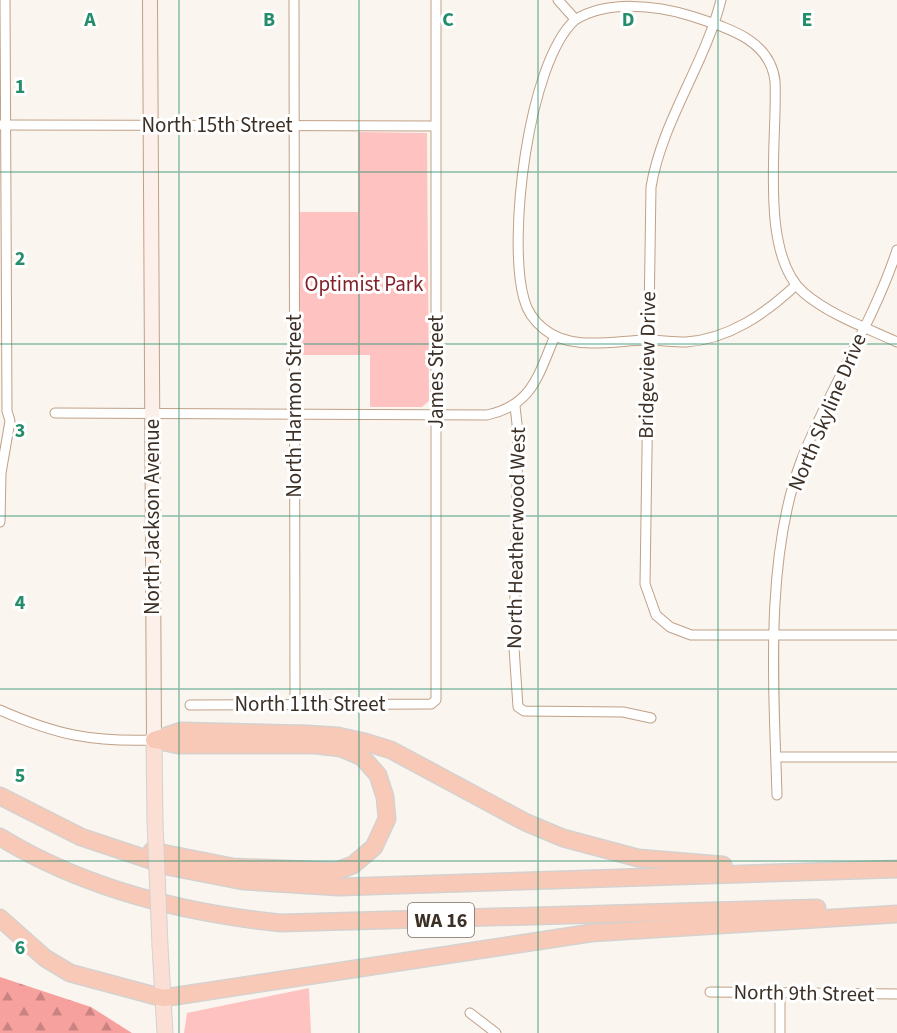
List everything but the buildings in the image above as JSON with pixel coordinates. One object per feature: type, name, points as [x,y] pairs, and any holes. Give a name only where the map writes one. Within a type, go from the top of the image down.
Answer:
[{"type":"highway","points":[[154,740],[181,731],[338,736],[391,750],[525,822],[600,850],[668,862],[820,871]]},
{"type":"highway","points":[[81,837],[233,867],[336,871],[353,865],[374,847],[387,819],[385,797],[378,775],[362,757],[341,748],[315,745],[178,746],[154,740]]},
{"type":"highway","name":"WA 16","points":[[0,796],[81,837],[171,867],[243,881],[339,887],[897,869]]},
{"type":"highway","name":"WA 16","points":[[0,837],[70,872],[166,906],[234,919],[281,923],[897,906]]},
{"type":"highway","points":[[0,918],[45,958],[70,973],[163,998],[591,933],[897,914]]},
{"type":"main road","name":"North Jackson Avenue","points":[[150,0],[154,740],[165,1033]]},
{"type":"street","points":[[0,522],[2,473],[10,421],[4,411],[5,0]]},
{"type":"street","name":"North Harmon Street","points":[[294,0],[296,704]]},
{"type":"street","name":"James Street","points":[[431,704],[436,700],[437,692],[436,0]]},
{"type":"street","points":[[558,0],[575,19]]},
{"type":"street","name":"Bridgeview Drive","points":[[721,0],[714,24],[659,155],[652,178],[648,235],[649,340],[645,584],[651,607],[670,627],[691,635],[776,634]]},
{"type":"street","points":[[796,285],[757,316],[721,335],[682,342],[649,340],[581,343],[555,336],[537,323],[524,300],[520,264],[521,190],[526,149],[539,94],[560,40],[575,19],[595,8],[626,2],[666,8],[714,24],[753,42],[766,55],[773,69],[776,89],[777,238],[784,264],[796,285],[819,304],[897,342]]},
{"type":"street","name":"North 15th Street","points":[[3,125],[435,126]]},
{"type":"street","name":"North Skyline Drive","points":[[777,795],[778,563],[792,491],[819,418],[864,326],[897,250]]},
{"type":"street","name":"North Heatherwood West","points":[[555,336],[535,384],[514,406],[518,423],[514,638],[518,707],[524,711],[638,713],[651,718]]},
{"type":"street","points":[[54,413],[436,416],[487,415],[514,406]]},
{"type":"street","points":[[776,634],[897,635]]},
{"type":"street","name":"North 11th Street","points":[[190,705],[431,704]]},
{"type":"street","points":[[0,710],[41,728],[67,735],[112,741],[154,740]]},
{"type":"street","points":[[776,757],[897,757]]},
{"type":"street","name":"North 9th Street","points":[[710,992],[897,994]]},
{"type":"street","points":[[780,993],[780,1033]]},
{"type":"street","points":[[470,1013],[496,1033]]},
{"type":"green space","name":"Optimist Park","points":[[358,132],[427,133],[429,401],[422,407],[370,407],[370,355],[299,355],[300,212],[358,212]]},
{"type":"green space","points":[[0,977],[91,1007],[132,1033],[0,1033]]},
{"type":"green space","points":[[309,988],[311,1033],[184,1033],[187,1013]]}]
